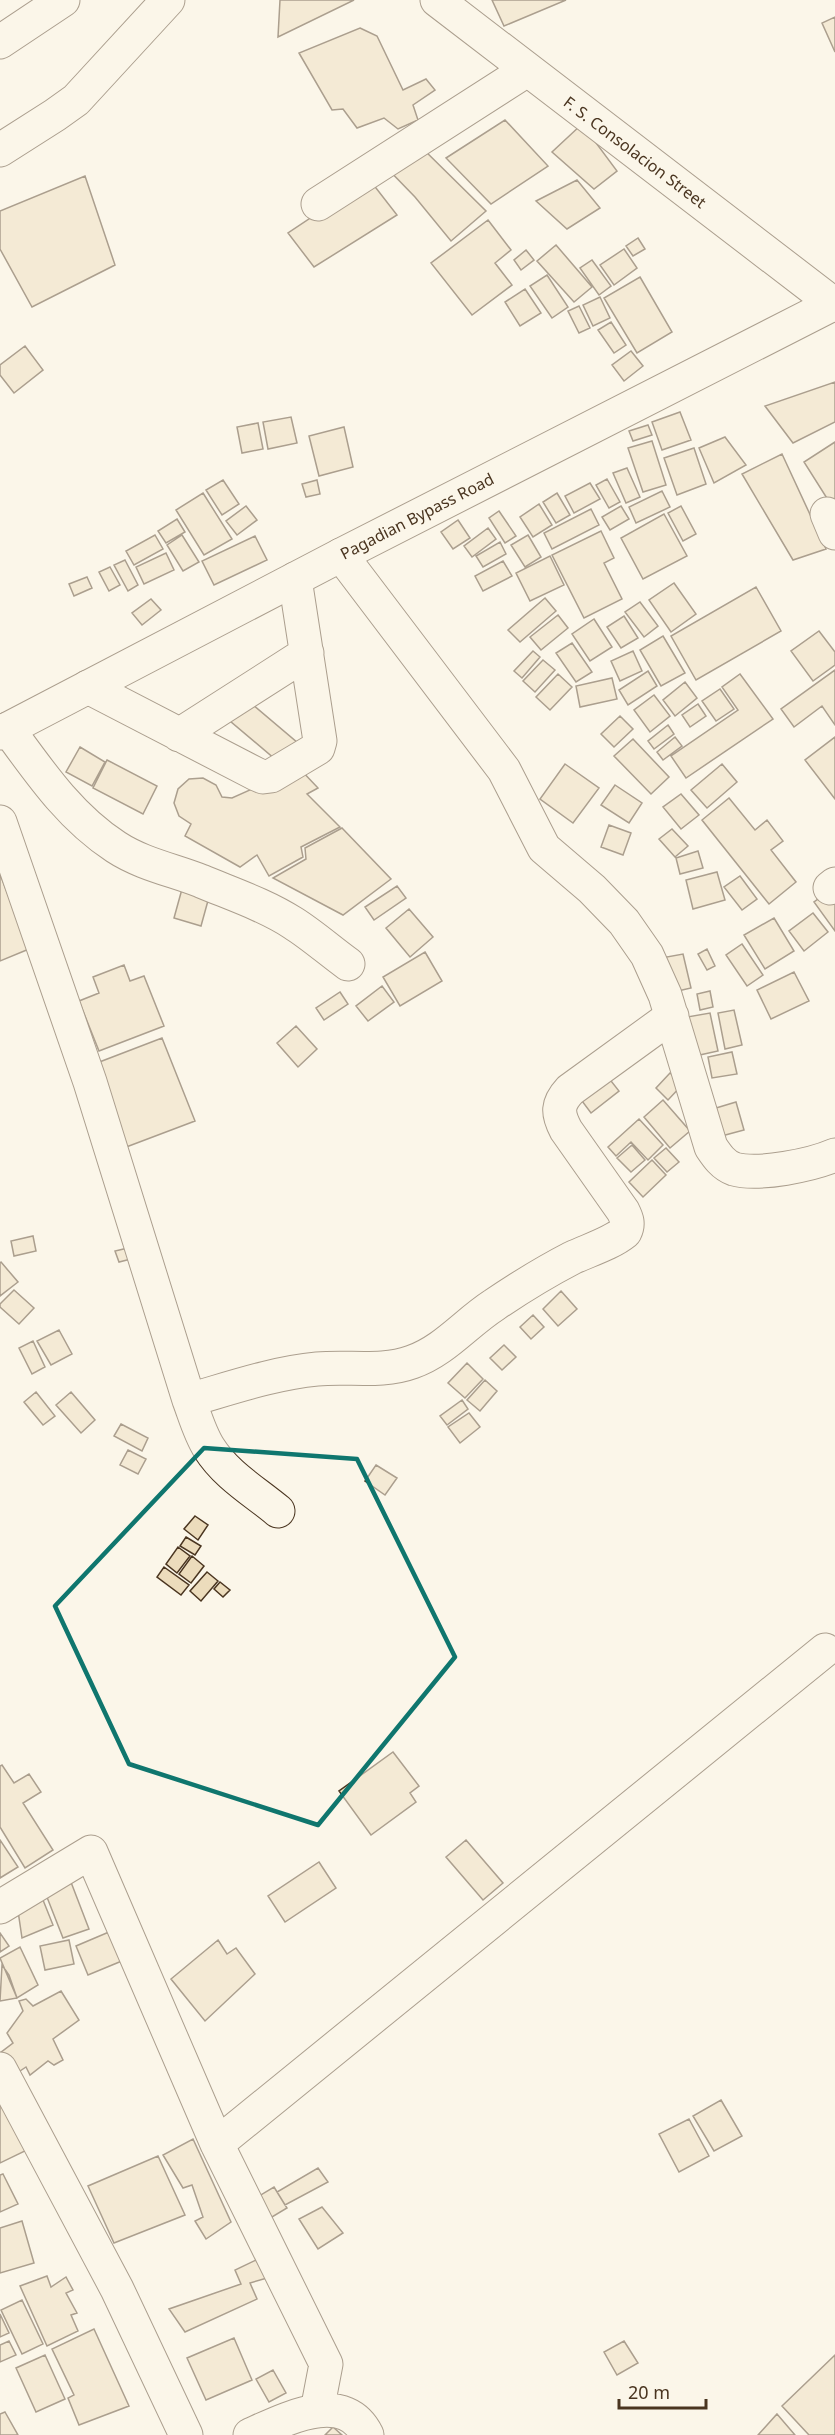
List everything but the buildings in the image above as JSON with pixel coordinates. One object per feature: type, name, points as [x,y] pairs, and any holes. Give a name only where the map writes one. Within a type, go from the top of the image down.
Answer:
[{"type":"main road","points":[[0,42],[63,0]]},
{"type":"main road","points":[[0,150],[76,100],[168,0]]},
{"type":"main road","name":"F. S. Consolacion Street","points":[[436,0],[834,304]]},
{"type":"main road","points":[[318,204],[527,70]]},
{"type":"main road","name":"Pagadian Bypass Road","points":[[4,731],[341,555],[834,304]]},
{"type":"main road","points":[[341,555],[504,770],[544,848],[592,889],[624,922],[647,955],[672,1016],[711,1147],[720,1161],[733,1168],[750,1171],[809,1164],[835,1155]]},
{"type":"main road","points":[[88,687],[263,777],[271,776],[318,748],[319,731],[295,579]]},
{"type":"main road","points":[[180,735],[307,653]]},
{"type":"main road","points":[[4,731],[57,796],[87,825],[117,848],[284,918],[348,964]]},
{"type":"main road","points":[[0,822],[90,1082],[189,1400],[208,1447],[219,1462],[234,1478],[278,1511]]},
{"type":"main road","points":[[189,1400],[289,1373],[318,1369],[390,1368],[411,1363],[443,1345],[494,1305],[569,1259],[625,1232],[628,1227],[623,1211],[566,1130],[559,1118],[559,1103],[570,1090],[672,1016]]},
{"type":"main road","points":[[217,2144],[825,1650]]},
{"type":"main road","points":[[0,1907],[91,1852],[217,2144],[326,2364],[317,2410]]},
{"type":"main road","points":[[0,2068],[117,2289],[186,2435]]},
{"type":"main road","points":[[250,2435],[283,2420],[317,2410],[339,2411],[355,2419],[368,2435]]},
{"type":"highlighted area","points":[[204,1448],[357,1459],[455,1657],[318,1825],[129,1764],[55,1606]]}]
